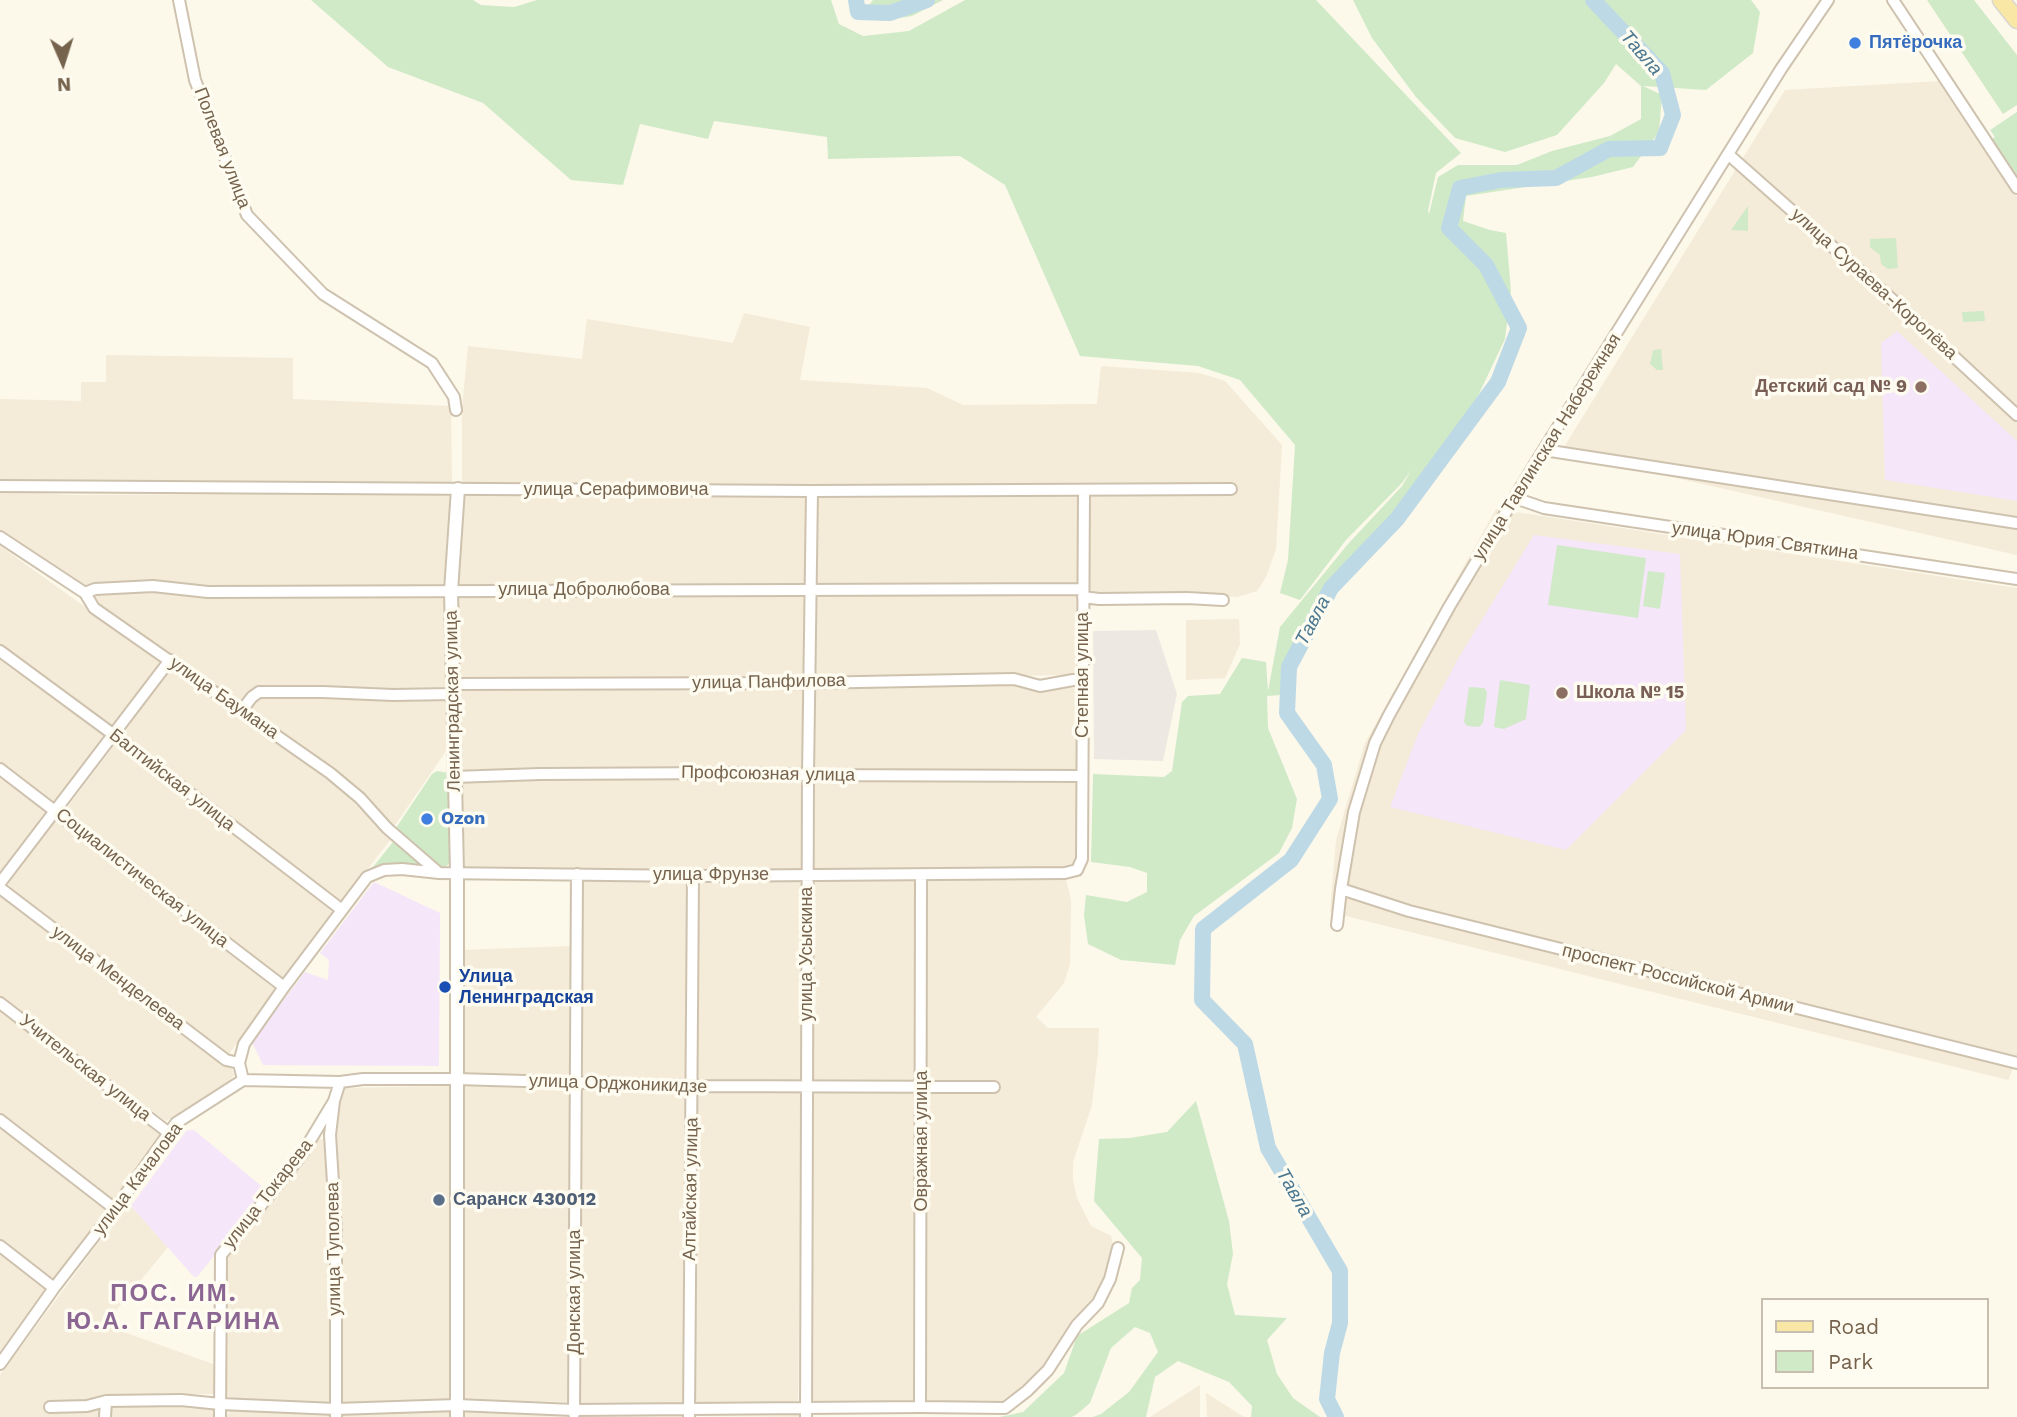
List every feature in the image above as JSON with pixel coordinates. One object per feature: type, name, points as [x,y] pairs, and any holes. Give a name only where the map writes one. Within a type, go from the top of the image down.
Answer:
[{"type":"main road","points":[[2001,0],[2017,20]]},
{"type":"street","name":"Полевая улица","points":[[179,0],[195,80],[247,215],[323,294],[432,363],[453,397],[456,410]]},
{"type":"street","name":"улица Тавлинская Набережная","points":[[1337,925],[1354,811],[1375,743],[1449,607],[1544,450],[1828,0]]},
{"type":"street","points":[[1893,0],[2017,188]]},
{"type":"street","name":"улица Сураева-Королёва","points":[[1729,155],[1895,302],[2017,415]]},
{"type":"street","points":[[1544,450],[2017,523]]},
{"type":"street","name":"улица Серафимовича","points":[[0,486],[812,491],[1231,489]]},
{"type":"street","name":"Ленинградская улица","points":[[457,1411],[457,873],[451,591],[458,489]]},
{"type":"street","name":"улица Усыскина","points":[[806,1413],[808,683],[812,491]]},
{"type":"street","name":"Степная улица","points":[[1082,859],[1084,491]]},
{"type":"street","name":"улица Юрия Святкина","points":[[1515,498],[1544,508],[2017,579]]},
{"type":"street","name":"улица Баумана","points":[[0,537],[85,593],[94,608],[340,781],[360,798],[387,828],[439,873]]},
{"type":"street","name":"улица Добролюбова","points":[[85,593],[95,589],[153,586],[208,592],[811,588],[1083,593],[1099,599],[1223,600]]},
{"type":"street","name":"Балтийская улица","points":[[0,651],[114,735],[342,911]]},
{"type":"street","points":[[0,886],[170,660]]},
{"type":"street","name":"улица Панфилова","points":[[242,710],[258,692],[393,695],[452,689],[1014,679],[1040,686],[1084,680]]},
{"type":"street","name":"Социалистическая улица","points":[[0,769],[284,987]]},
{"type":"street","name":"Профсоюзная улица","points":[[454,777],[703,773],[1082,776]]},
{"type":"street","name":"улица Фрунзе","points":[[457,873],[693,876],[1072,873],[1080,866],[1082,859]]},
{"type":"street","points":[[243,1080],[239,1063],[244,1044],[367,877],[384,870],[402,869],[457,873]]},
{"type":"street","name":"Донская улица","points":[[574,1413],[577,874]]},
{"type":"street","name":"Овражная улица","points":[[920,1407],[921,875]]},
{"type":"street","name":"Алтайская улица","points":[[689,1413],[693,876]]},
{"type":"street","name":"улица Менделеева","points":[[0,886],[226,1060],[239,1063]]},
{"type":"street","name":"проспект Российской Армии","points":[[1341,889],[1409,911],[2017,1063]]},
{"type":"street","name":"Учительская улица","points":[[0,1003],[169,1133]]},
{"type":"street","name":"улица Орджоникидзе","points":[[243,1080],[340,1082],[363,1079],[457,1079],[692,1086],[994,1087]]},
{"type":"street","name":"улица Качалова","points":[[0,1364],[176,1123],[243,1080]]},
{"type":"street","name":"улица Туполева","points":[[336,1413],[336,1230],[330,1135],[334,1101],[340,1082]]},
{"type":"street","name":"улица Токарева","points":[[220,1417],[221,1255],[302,1154],[334,1101]]},
{"type":"street","points":[[0,1120],[115,1209]]},
{"type":"street","points":[[0,1246],[54,1287]]},
{"type":"street","points":[[50,1407],[87,1406],[106,1401],[181,1400],[336,1413],[806,1413],[920,1407],[1005,1408],[1048,1370],[1077,1325],[1098,1303],[1110,1279],[1118,1248]]},
{"type":"street","points":[[105,1417],[106,1401]]},
{"type":"shaded area","points":[[1941,81],[2017,197],[2017,555],[1561,452],[1785,90]]},
{"type":"shaded area","points":[[744,313],[810,327],[800,380],[927,388],[963,405],[1097,404],[1101,366],[1199,373],[1225,381],[1282,445],[1276,549],[1266,577],[1257,591],[1237,597],[1182,593],[1089,593],[1089,494],[1235,492],[1235,484],[462,485],[462,408],[468,346],[582,359],[587,319],[733,343]]},
{"type":"shaded area","name":"Детский сад № 9","points":[[1897,331],[2017,441],[2017,501],[1885,480],[1881,343]]},
{"type":"shaded area","points":[[106,355],[293,358],[293,399],[451,406],[452,485],[0,480],[0,399],[81,401],[81,382],[106,382]]},
{"type":"shaded area","points":[[0,490],[70,495],[452,493],[447,587],[205,588],[153,580],[81,586],[0,532]]},
{"type":"shaded area","points":[[468,494],[808,496],[806,584],[457,587],[461,498]]},
{"type":"shaded area","points":[[1079,496],[1077,584],[816,584],[817,498]]},
{"type":"shaded area","points":[[1496,509],[2017,588],[2017,1060],[2008,1080],[1330,912],[1336,840],[1365,743]]},
{"type":"shaded area","name":"Школа № 15","points":[[1534,535],[1680,554],[1686,730],[1566,850],[1390,807],[1418,734],[1459,657]]},
{"type":"shaded area","points":[[0,546],[162,662],[112,729],[0,645]]},
{"type":"shaded area","points":[[163,590],[443,593],[446,691],[255,688],[238,704],[95,606],[92,595],[95,592]]},
{"type":"shaded area","points":[[815,593],[1077,595],[1079,675],[815,678]]},
{"type":"shaded area","points":[[806,594],[804,678],[457,679],[455,599],[460,595]]},
{"type":"shaded area","points":[[1239,619],[1240,644],[1225,678],[1186,680],[1186,620]]},
{"type":"shaded area","points":[[1156,630],[1177,694],[1163,761],[1094,759],[1093,631]]},
{"type":"shaded area","points":[[0,660],[104,735],[55,804],[0,762]]},
{"type":"shaded area","points":[[170,666],[325,774],[355,799],[391,839],[341,903],[120,735]]},
{"type":"shaded area","points":[[1077,684],[1076,772],[814,772],[815,687]]},
{"type":"shaded area","points":[[457,689],[803,690],[803,771],[599,767],[459,773]]},
{"type":"shaded area","points":[[259,696],[446,699],[446,751],[393,828],[249,711],[254,699]]},
{"type":"shaded area","points":[[116,743],[334,911],[283,980],[63,813]]},
{"type":"shaded area","points":[[0,775],[48,812],[0,875]]},
{"type":"shaded area","points":[[646,778],[802,782],[803,871],[462,869],[460,786],[465,780]]},
{"type":"shaded area","points":[[1076,781],[1077,862],[1073,868],[811,872],[811,783]]},
{"type":"shaded area","points":[[56,819],[276,990],[229,1054],[6,887]]},
{"type":"shaded area","points":[[582,878],[686,882],[689,888],[688,1081],[580,1077]]},
{"type":"shaded area","points":[[926,879],[1066,879],[1071,900],[1070,964],[1064,983],[1036,1017],[1048,1028],[1099,1028],[1092,1105],[1073,1162],[1073,1180],[1077,1198],[1091,1226],[1111,1236],[1113,1244],[1104,1284],[1092,1305],[1059,1342],[1046,1366],[1015,1396],[1002,1403],[989,1405],[924,1404]]},
{"type":"shaded area","points":[[697,880],[803,881],[802,1082],[695,1082]]},
{"type":"shaded area","points":[[812,880],[917,880],[917,1080],[811,1082]]},
{"type":"shaded area","points":[[374,882],[440,913],[439,1066],[263,1065],[252,1042],[305,972],[328,980],[329,960],[320,953]]},
{"type":"shaded area","points":[[0,894],[232,1069],[234,1075],[166,1121],[0,996]]},
{"type":"shaded area","points":[[571,946],[572,1077],[462,1074],[461,950]]},
{"type":"shaded area","points":[[0,1010],[161,1134],[113,1202],[0,1114]]},
{"type":"shaded area","points":[[452,1086],[449,1402],[341,1402],[336,1141],[341,1088]]},
{"type":"shaded area","points":[[463,1086],[571,1089],[569,1402],[462,1400]]},
{"type":"shaded area","points":[[582,1088],[688,1090],[683,1405],[579,1404]]},
{"type":"shaded area","points":[[697,1091],[802,1091],[798,1403],[693,1404]]},
{"type":"shaded area","points":[[812,1091],[917,1091],[916,1403],[810,1404]]},
{"type":"shaded area","points":[[0,1128],[107,1209],[53,1280],[0,1239]]},
{"type":"shaded area","points":[[189,1130],[194,1130],[266,1192],[197,1277],[194,1277],[131,1206]]},
{"type":"shaded area","points":[[315,1138],[326,1140],[332,1230],[331,1403],[225,1399],[225,1258]]},
{"type":"shaded area","points":[[128,1203],[168,1247],[104,1325],[216,1365],[216,1394],[102,1394],[101,1417],[0,1417],[0,1375]]},
{"type":"shaded area","points":[[0,1252],[47,1289],[0,1353]]},
{"type":"shaded area","points":[[1200,1385],[1200,1417],[1150,1417]]},
{"type":"shaded area","points":[[1206,1393],[1244,1417],[1207,1417]]},
{"type":"shaded area","points":[[176,1404],[213,1409],[213,1417],[110,1417],[110,1405]]},
{"type":"shaded area","points":[[232,1409],[332,1413],[332,1417],[225,1417]]},
{"type":"shaded area","points":[[450,1411],[450,1417],[339,1417],[339,1412]]},
{"type":"shaded area","points":[[461,1411],[569,1415],[569,1417],[461,1417]]},
{"type":"shaded area","points":[[684,1415],[684,1417],[577,1417]]},
{"type":"shaded area","points":[[799,1415],[799,1417],[693,1416]]},
{"type":"green space","points":[[311,0],[473,0],[481,5],[514,7],[537,0],[831,0],[839,24],[863,36],[909,31],[965,0],[1316,0],[1461,153],[1436,173],[1429,214],[1438,177],[1458,165],[1517,165],[1552,151],[1610,136],[1641,119],[1641,86],[1616,64],[1604,83],[1557,135],[1505,152],[1455,138],[1416,97],[1372,38],[1353,0],[1751,0],[1760,12],[1753,53],[1706,90],[1643,86],[1662,95],[1659,132],[1633,167],[1592,177],[1466,196],[1463,221],[1506,233],[1511,291],[1505,339],[1430,485],[1301,629],[1294,694],[1267,696],[1268,728],[1297,799],[1292,828],[1279,853],[1194,916],[1180,940],[1175,965],[1121,960],[1088,944],[1084,915],[1086,895],[1127,902],[1147,892],[1147,873],[1130,867],[1091,862],[1093,774],[1164,777],[1172,771],[1182,702],[1188,696],[1220,694],[1242,658],[1266,662],[1268,691],[1280,627],[1348,544],[1402,486],[1412,469],[1402,483],[1346,540],[1300,600],[1280,593],[1288,560],[1295,445],[1240,380],[1198,366],[1080,356],[1005,185],[960,156],[828,159],[827,137],[714,121],[708,139],[640,124],[623,185],[571,180],[483,103],[388,67]]},
{"type":"green space","points":[[873,0],[943,0],[912,16],[880,21],[866,9]]},
{"type":"green space","points":[[1927,0],[1974,0],[2017,55],[2017,105],[2003,114]]},
{"type":"green space","points":[[2017,112],[2017,177],[1992,139],[1995,137],[1990,130]]},
{"type":"green space","points":[[1748,206],[1748,231],[1731,230]]},
{"type":"green space","points":[[1896,238],[1898,268],[1888,269],[1881,264],[1880,255],[1870,247],[1870,239]]},
{"type":"green space","points":[[1984,311],[1985,321],[1963,322],[1962,312]]},
{"type":"green space","points":[[1661,349],[1663,370],[1657,370],[1650,364],[1653,350]]},
{"type":"green space","points":[[1557,545],[1646,558],[1638,618],[1548,605]]},
{"type":"green space","points":[[1648,571],[1665,573],[1660,609],[1643,606]]},
{"type":"green space","points":[[1500,680],[1530,685],[1526,719],[1504,729],[1494,727]]},
{"type":"green space","points":[[1469,687],[1484,688],[1487,692],[1483,723],[1479,727],[1467,726],[1464,722]]},
{"type":"green space","points":[[437,771],[448,773],[452,838],[451,861],[446,867],[435,865],[397,834],[396,828],[432,774]]},
{"type":"green space","points":[[393,842],[425,868],[373,867]]},
{"type":"green space","points":[[1196,1101],[1229,1221],[1233,1254],[1227,1284],[1235,1315],[1287,1318],[1267,1340],[1277,1374],[1293,1398],[1320,1417],[1251,1417],[1252,1406],[1229,1382],[1178,1361],[1155,1377],[1146,1417],[1093,1417],[1129,1392],[1158,1352],[1150,1333],[1135,1327],[1111,1348],[1090,1403],[1077,1414],[1072,1417],[1000,1417],[1023,1412],[1064,1373],[1077,1336],[1129,1303],[1132,1288],[1140,1280],[1142,1258],[1094,1201],[1099,1139],[1130,1138],[1167,1132]]},
{"type":"waterway","name":"Тавла","points":[[856,0],[858,12],[890,13],[927,0]]},
{"type":"waterway","name":"Тавла","points":[[1336,1417],[1327,1399],[1332,1353],[1340,1323],[1340,1271],[1268,1148],[1245,1044],[1202,1000],[1203,929],[1291,860],[1330,799],[1324,765],[1287,713],[1289,667],[1331,588],[1397,519],[1498,382],[1519,328],[1486,265],[1449,228],[1460,188],[1501,180],[1556,178],[1609,149],[1660,148],[1673,115],[1662,73],[1593,0]]},
{"type":"place","name":"Пятёрочка","points":[[1855,43]]},
{"type":"place","name":"Детский сад № 9","points":[[1921,387]]},
{"type":"place","name":"Школа № 15","points":[[1562,693]]},
{"type":"place","name":"Ozon","points":[[427,819]]},
{"type":"place","name":"Улица Ленинградская","points":[[445,987]]},
{"type":"place","name":"Саранск 430012","points":[[439,1200]]},
{"type":"district","name":"ПОС. ИМ. Ю.А. ГАГАРИНА","points":[[174,1308]]}]
